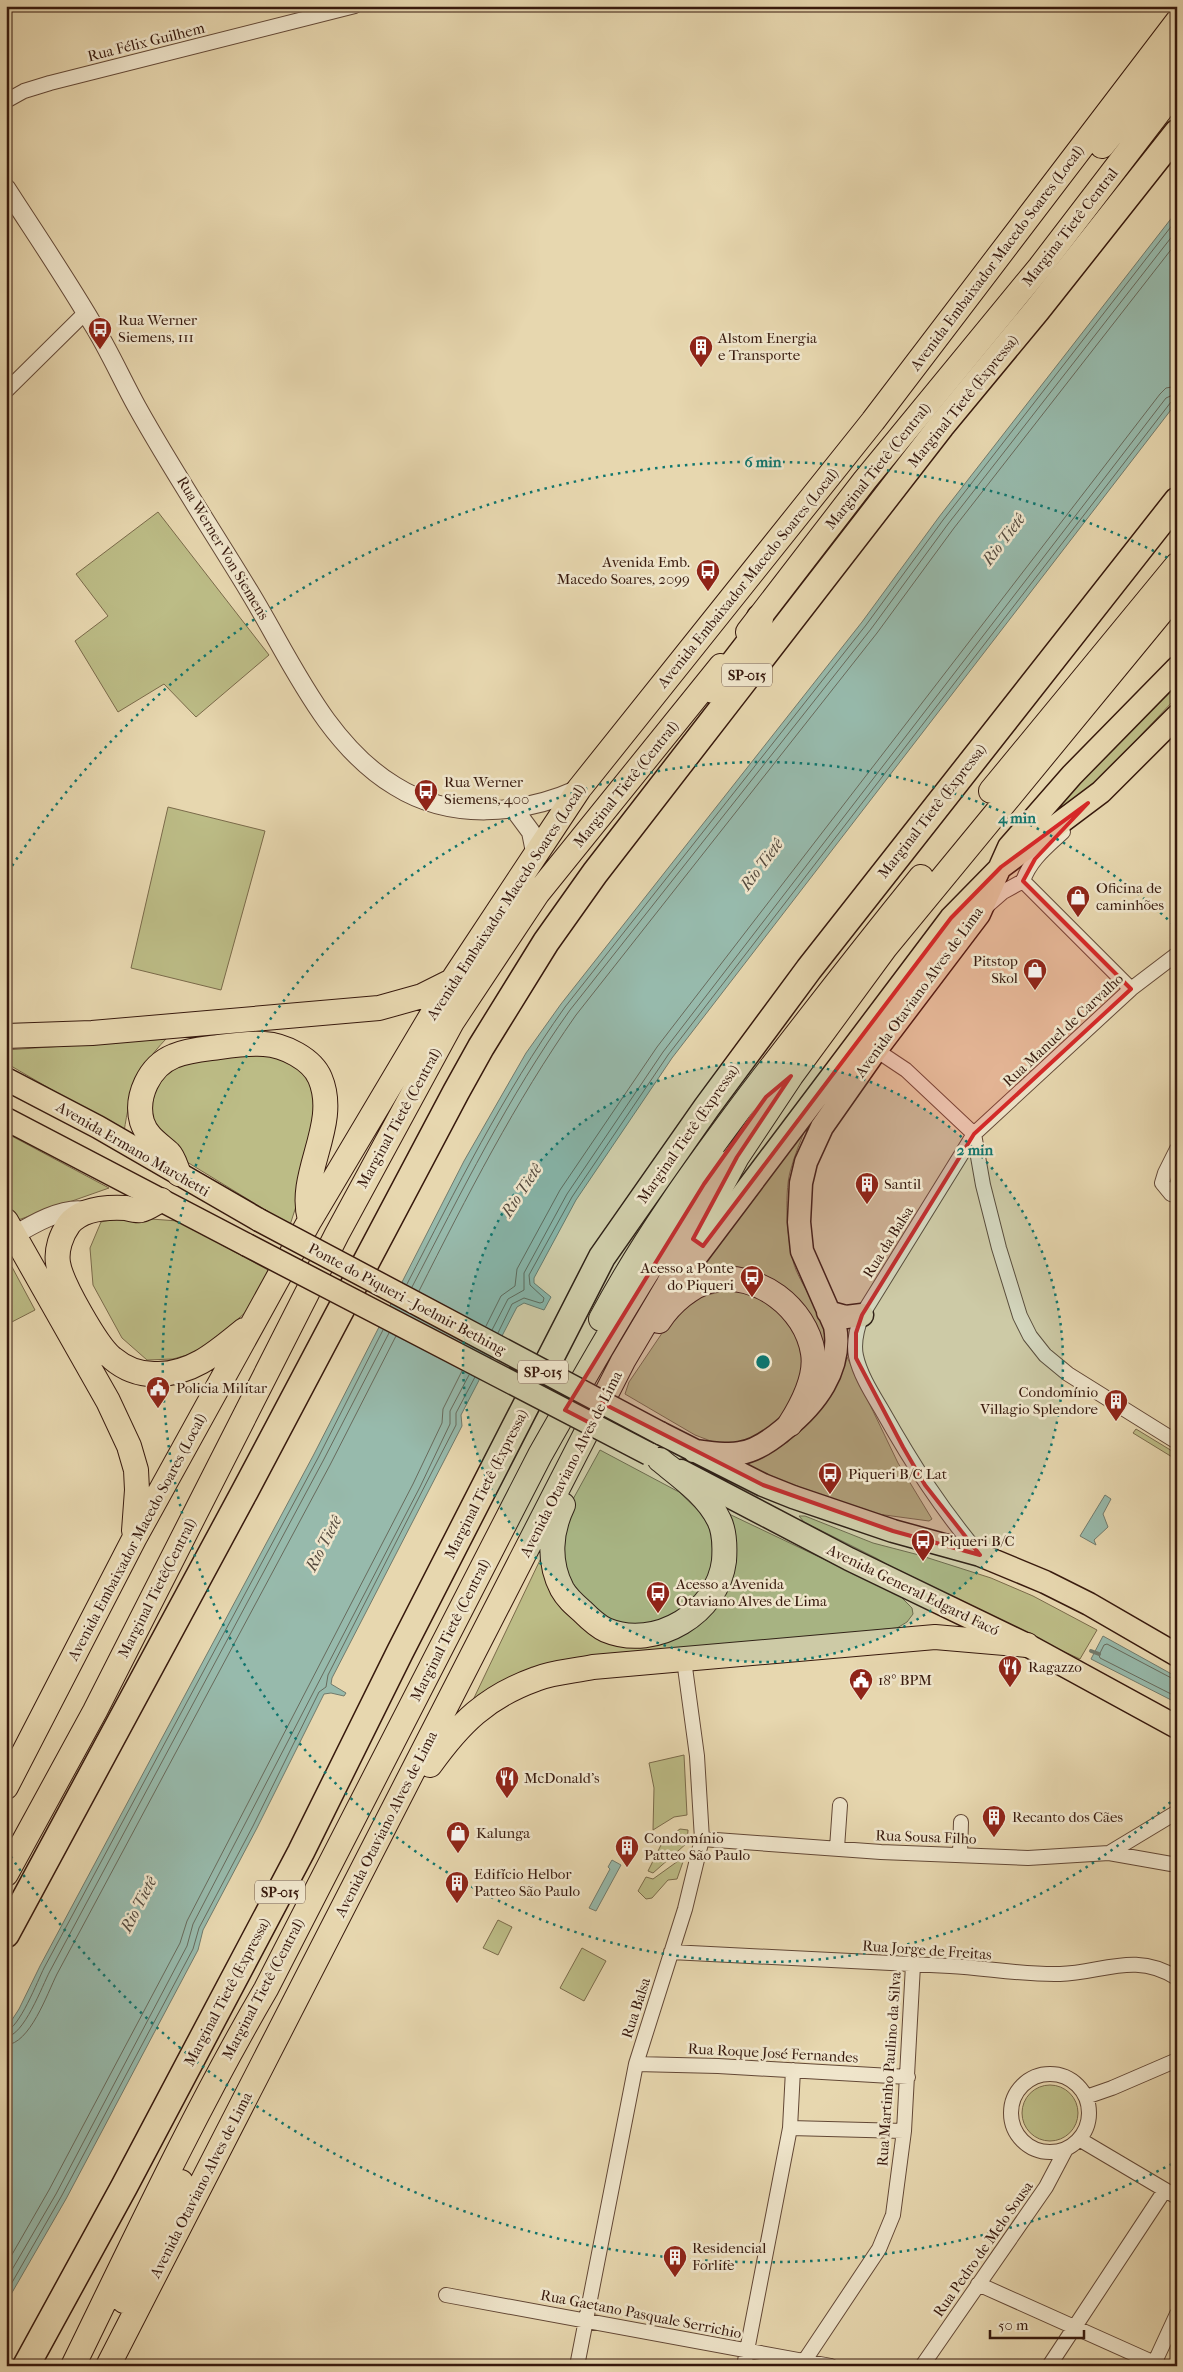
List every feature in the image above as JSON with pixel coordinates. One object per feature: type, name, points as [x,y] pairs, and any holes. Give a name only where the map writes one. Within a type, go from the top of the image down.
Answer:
[{"type":"highway","name":"Avenida Embaixador Macedo Soares (Local)","points":[[6,1786],[15,1754],[310,1220],[452,981],[535,852],[579,789],[873,421],[978,286],[1177,22]]},
{"type":"highway","points":[[978,286],[994,276],[1011,257],[1177,52]]},
{"type":"highway","points":[[960,364],[966,346],[1177,68]]},
{"type":"highway","name":"Margina Tietê Central","points":[[960,364],[1046,260],[1177,88]]},
{"type":"highway","name":"Marginal Tietê (Expressa)","points":[[6,1934],[245,1491],[415,1168],[503,1010],[551,934],[673,770],[941,426],[1037,310],[1177,133]]},
{"type":"highway","name":"Marginal Tietê (Central)","points":[[303,1300],[452,1022],[520,918],[615,796],[760,618],[865,480],[960,364]]},
{"type":"highway","name":"Marginal Tietê (Expressa)","points":[[26,2366],[124,2187],[301,1852],[418,1616],[602,1258],[707,1106],[809,968],[1177,502]]},
{"type":"highway","points":[[1046,669],[1081,640],[1116,604],[1177,530]]},
{"type":"highway","points":[[540,1455],[551,1420],[619,1285],[694,1171],[842,976],[1177,565]]},
{"type":"highway","name":"Avenida Otaviano Alves de Lima","points":[[108,2366],[565,1478],[623,1361],[668,1285],[736,1158],[791,1076],[885,948],[1177,593]]},
{"type":"highway","points":[[520,918],[537,884],[568,838],[689,668],[720,612]]},
{"type":"highway","points":[[503,1010],[506,978],[524,948],[596,842],[750,642],[760,618]]},
{"type":"highway","points":[[6,1036],[92,1033],[379,1008],[422,996],[452,981]]},
{"type":"highway","points":[[179,1174],[170,1154],[152,1140],[142,1123],[140,1108],[143,1090],[152,1074],[172,1056],[190,1051],[266,1044],[285,1049],[311,1066],[320,1077],[324,1090],[324,1120],[307,1203],[310,1220]]},
{"type":"highway","points":[[540,1455],[588,1368],[671,1233],[766,1097],[780,1082],[791,1076]]},
{"type":"highway","points":[[161,1200],[141,1210],[125,1208],[89,1211],[70,1223],[62,1236],[58,1247],[58,1263],[76,1305],[104,1349],[116,1361],[134,1371],[171,1374],[214,1354],[251,1325]]},
{"type":"highway","points":[[9,1232],[108,1401],[129,1446],[136,1470],[137,1490],[134,1539]]},
{"type":"highway","points":[[623,1361],[637,1353],[661,1318],[692,1289],[712,1280],[734,1280],[753,1283],[789,1305],[804,1329],[813,1354],[813,1372],[800,1409],[790,1424]]},
{"type":"highway","name":"Marginal Tietê(Central)","points":[[6,1874],[95,1711],[303,1300]]},
{"type":"highway","name":"Marginal Tietê (Central)","points":[[73,2366],[167,2173],[231,2048],[266,1989],[540,1455]]},
{"type":"highway","points":[[565,1478],[567,1495],[554,1524],[552,1563],[554,1574],[567,1597],[605,1629],[619,1634],[649,1634],[690,1618],[703,1606],[719,1583],[724,1554],[724,1534],[718,1519],[690,1485],[655,1457]]},
{"type":"highway","points":[[398,1802],[409,1793],[449,1738],[470,1715],[500,1695],[537,1678],[592,1667],[935,1637],[1027,1645]]},
{"type":"highway","points":[[93,2366],[240,2053],[266,1989]]},
{"type":"highway","points":[[46,2366],[122,2220],[124,2187]]},
{"type":"main road","points":[[1001,867],[1009,847],[1048,802],[1177,668]]},
{"type":"main road","points":[[1001,867],[1088,803],[1177,716]]},
{"type":"main road","name":"Avenida Otaviano Alves de Lima","points":[[668,1285],[683,1274],[979,914],[1001,867]]},
{"type":"main road","name":"Avenida Otaviano Alves de Lima","points":[[694,1451],[739,1454],[755,1448],[807,1410],[821,1391],[832,1368],[837,1349],[837,1337],[802,1251],[799,1222],[801,1183],[811,1147],[951,918],[1001,867]]},
{"type":"main road","name":"Avenida Ermano Marchetti","points":[[6,1079],[98,1127],[259,1220]]},
{"type":"main road","name":"Avenida Ermano Marchetti","points":[[6,1119],[247,1245]]},
{"type":"main road","name":"Ponte do Piqueri - Joelmir Bething","points":[[259,1220],[694,1451]]},
{"type":"main road","name":"Ponte do Piqueri - Joelmir Bething","points":[[247,1245],[655,1457]]},
{"type":"main road","points":[[828,1312],[846,1317],[862,1315]]},
{"type":"main road","points":[[694,1451],[763,1485],[793,1497],[892,1531],[980,1555],[1046,1582],[1089,1604],[1177,1655]]},
{"type":"main road","name":"Avenida General Edgard Facó","points":[[655,1457],[849,1559],[1027,1645],[1177,1728]]},
{"type":"street","name":"Rua Félix Guilhem","points":[[6,100],[24,91],[50,82],[354,6]]},
{"type":"street","name":"Rua Werner Von Siemens","points":[[6,188],[86,312],[137,408],[304,683],[345,743],[362,761],[394,786],[422,800],[452,808],[480,811],[514,809],[550,800],[579,789]]},
{"type":"street","points":[[6,391],[86,312]]},
{"type":"street","points":[[979,914],[1003,892],[1023,881],[1035,858],[1073,822],[1088,803]]},
{"type":"street","points":[[514,809],[531,832],[535,852]]},
{"type":"street","points":[[1023,881],[1131,989]]},
{"type":"street","name":"Rua Manuel de Carvalho","points":[[974,1134],[1131,989],[1177,954]]},
{"type":"street","points":[[879,1034],[906,1070],[974,1134],[983,1185],[999,1248],[1020,1316],[1030,1336],[1045,1355],[1068,1374],[1177,1442]]},
{"type":"street","name":"Rua da Balsa","points":[[974,1134],[862,1315],[856,1333],[856,1358],[876,1400],[925,1485],[980,1555]]},
{"type":"street","points":[[1177,1149],[1162,1183],[1166,1190],[1177,1196]]},
{"type":"street","points":[[9,1232],[76,1209],[89,1211]]},
{"type":"street","name":"Rua Balsa","points":[[577,2366],[605,2214],[636,2064],[671,1952],[702,1839],[697,1756],[684,1660]]},
{"type":"street","points":[[837,1848],[840,1805]]},
{"type":"street","points":[[1109,1853],[1177,1812]]},
{"type":"street","points":[[960,1855],[961,1822]]},
{"type":"street","name":"Rua Sousa Filho","points":[[702,1839],[881,1852],[1028,1858],[1109,1853],[1177,1864]]},
{"type":"street","name":"Rua Jorge de Freitas","points":[[671,1952],[1043,1974],[1063,1974],[1124,1963],[1161,1969],[1177,1978]]},
{"type":"street","name":"Rua Martinho Paulino da Silva","points":[[805,2360],[879,2249],[892,2215],[904,2131],[913,1965]]},
{"type":"street","points":[[1086,2097],[1177,2060]]},
{"type":"street","name":"Rua Roque José Fernandes","points":[[636,2064],[793,2070],[908,2077]]},
{"type":"street","points":[[744,2366],[790,2128],[793,2070]]},
{"type":"street","points":[[1042,2074],[1056,2074],[1068,2078],[1079,2086],[1086,2097],[1089,2118],[1086,2129],[1079,2139],[1066,2149],[1043,2151],[1024,2142],[1013,2125],[1011,2112],[1013,2099],[1020,2088],[1030,2079],[1042,2074]]},
{"type":"street","points":[[790,2128],[904,2131]]},
{"type":"street","points":[[1048,2366],[1171,2194],[1079,2139]]},
{"type":"street","name":"Rua Pedro de Melo Sousa","points":[[922,2366],[1046,2187],[1066,2149]]},
{"type":"street","points":[[978,2284],[1156,2365],[1177,2314]]},
{"type":"street","name":"Rua Gaetano Pasquale Serrichio","points":[[446,2295],[831,2366]]},
{"type":"highlighted area","points":[[1088,803],[1035,859],[1023,881],[1131,989],[974,1134],[862,1315],[856,1333],[856,1358],[903,1447],[925,1485],[980,1555],[893,1531],[763,1485],[602,1403],[592,1424],[565,1410],[704,1184],[766,1097],[791,1076],[737,1157],[693,1239],[703,1246],[951,918],[1001,867]]},
{"type":"green space","points":[[158,512],[269,655],[196,717],[164,684],[118,712],[75,641],[108,616],[76,574]]},
{"type":"green space","points":[[1170,688],[1176,693],[1175,699],[1104,774],[1049,820],[1040,818]]},
{"type":"green space","points":[[168,807],[265,831],[221,990],[131,968]]},
{"type":"green space","points":[[166,1039],[148,1061],[136,1082],[124,1132],[6,1063],[6,1050]]},
{"type":"green space","points":[[272,1048],[311,1071],[321,1129],[290,1225],[169,1149],[150,1115],[149,1097],[174,1062]]},
{"type":"green space","points":[[807,1125],[790,1172],[787,1194],[787,1221],[790,1249],[796,1270],[821,1319],[825,1340],[824,1351],[823,1344],[808,1312],[704,1275],[694,1269]]},
{"type":"green space","points":[[6,1133],[109,1188],[18,1220],[6,1199]]},
{"type":"green space","points":[[124,1217],[178,1221],[268,1270],[254,1305],[201,1351],[173,1359],[147,1360],[122,1338],[93,1285],[90,1248],[101,1222]]},
{"type":"green space","points":[[12,1267],[35,1310],[6,1325],[6,1270]]},
{"type":"green space","points":[[728,1290],[753,1293],[790,1318],[803,1352],[801,1382],[781,1420],[765,1434],[737,1445],[716,1443],[695,1435],[625,1394],[629,1382],[677,1311],[703,1296]]},
{"type":"green space","points":[[843,1355],[847,1357],[898,1463],[932,1519],[929,1521],[870,1513],[811,1493],[746,1465],[788,1442],[805,1422]]},
{"type":"green space","points":[[1136,1429],[1177,1454],[1177,1460],[1133,1433]]},
{"type":"green space","points":[[600,1450],[679,1492],[701,1513],[710,1529],[715,1567],[703,1591],[685,1611],[663,1622],[636,1627],[610,1624],[568,1584],[561,1563],[566,1512]]},
{"type":"green space","points":[[729,1514],[899,1595],[912,1608],[913,1614],[907,1622],[897,1628],[630,1655],[473,1700],[541,1558],[544,1558],[603,1634],[700,1621]]},
{"type":"green space","points":[[799,1516],[805,1516],[873,1543],[919,1555],[991,1578],[1033,1596],[1097,1630],[1080,1659],[945,1597],[876,1558],[804,1522]]},
{"type":"green space","points":[[684,1755],[687,1815],[674,1817],[653,1830],[654,1788],[649,1763]]},
{"type":"green space","points":[[680,1829],[688,1830],[687,1843],[653,1873],[648,1871],[663,1841]]},
{"type":"green space","points":[[685,1856],[677,1879],[668,1880],[652,1898],[646,1899],[638,1891],[646,1877],[653,1879]]},
{"type":"green space","points":[[498,1920],[512,1927],[498,1955],[483,1948]]},
{"type":"green space","points":[[582,1948],[606,1961],[584,2001],[560,1988]]},
{"type":"green space","points":[[1044,2085],[1056,2085],[1066,2089],[1074,2097],[1078,2113],[1074,2129],[1066,2137],[1056,2141],[1044,2141],[1034,2137],[1026,2129],[1022,2119],[1022,2107],[1026,2097],[1034,2089]]},
{"type":"water","name":"Rio Tietê","points":[[1177,211],[1177,402],[672,1058],[576,1200],[534,1278],[534,1283],[551,1297],[544,1310],[524,1303],[517,1307],[461,1415],[462,1426],[332,1678],[331,1684],[346,1693],[344,1696],[331,1693],[324,1694],[257,1828],[203,1930],[198,1950],[66,2199],[6,2303],[6,2029],[19,2009],[40,1966],[313,1456],[464,1161],[526,1053],[561,1004],[862,622],[939,517]]},
{"type":"water","points":[[1105,1495],[1111,1499],[1103,1514],[1108,1527],[1094,1540],[1096,1545],[1080,1536]]},
{"type":"water","points":[[1103,1636],[1177,1677],[1177,1703],[1091,1659]]},
{"type":"water","points":[[612,1860],[621,1865],[596,1911],[589,1908],[610,1869],[608,1867]]},
{"type":"waterway","points":[[1091,1651],[1099,1654]]},
{"type":"place","name":"Rua Werner Siemens, 111","points":[[100,350]]},
{"type":"place","name":"Alstom Energia e Transporte","points":[[701,368]]},
{"type":"place","name":"Avenida Emb. Macedo Soares, 2099","points":[[708,592]]},
{"type":"place","name":"Rua Werner Siemens, 400","points":[[426,812]]},
{"type":"place","name":"Oficina de caminhões","points":[[1078,918]]},
{"type":"place","name":"Pitstop Skol","points":[[1035,991]]},
{"type":"place","name":"Santil","points":[[867,1205]]},
{"type":"place","name":"Acesso a Ponte do Piqueri","points":[[752,1298]]},
{"type":"place","name":"Policia Militar","points":[[158,1409]]},
{"type":"place","name":"Condomínio Villagio Splendore","points":[[1116,1422]]},
{"type":"place","name":"Piqueri B/C Lat","points":[[830,1495]]},
{"type":"place","name":"Piqueri B/C","points":[[923,1562]]},
{"type":"place","name":"Acesso a Avenida Otaviano Alves de Lima","points":[[658,1614]]},
{"type":"place","name":"Ragazzo","points":[[1010,1688]]},
{"type":"place","name":"18º BPM","points":[[861,1701]]},
{"type":"place","name":"McDonald's","points":[[507,1799]]},
{"type":"place","name":"Recanto dos Cães","points":[[994,1838]]},
{"type":"place","name":"Kalunga","points":[[458,1854]]},
{"type":"place","name":"Condomínio Patteo São Paulo","points":[[627,1868]]},
{"type":"place","name":"Edifício Helbor Patteo São Paulo","points":[[457,1904]]},
{"type":"place","name":"Residencial Forlife","points":[[675,2278]]}]
